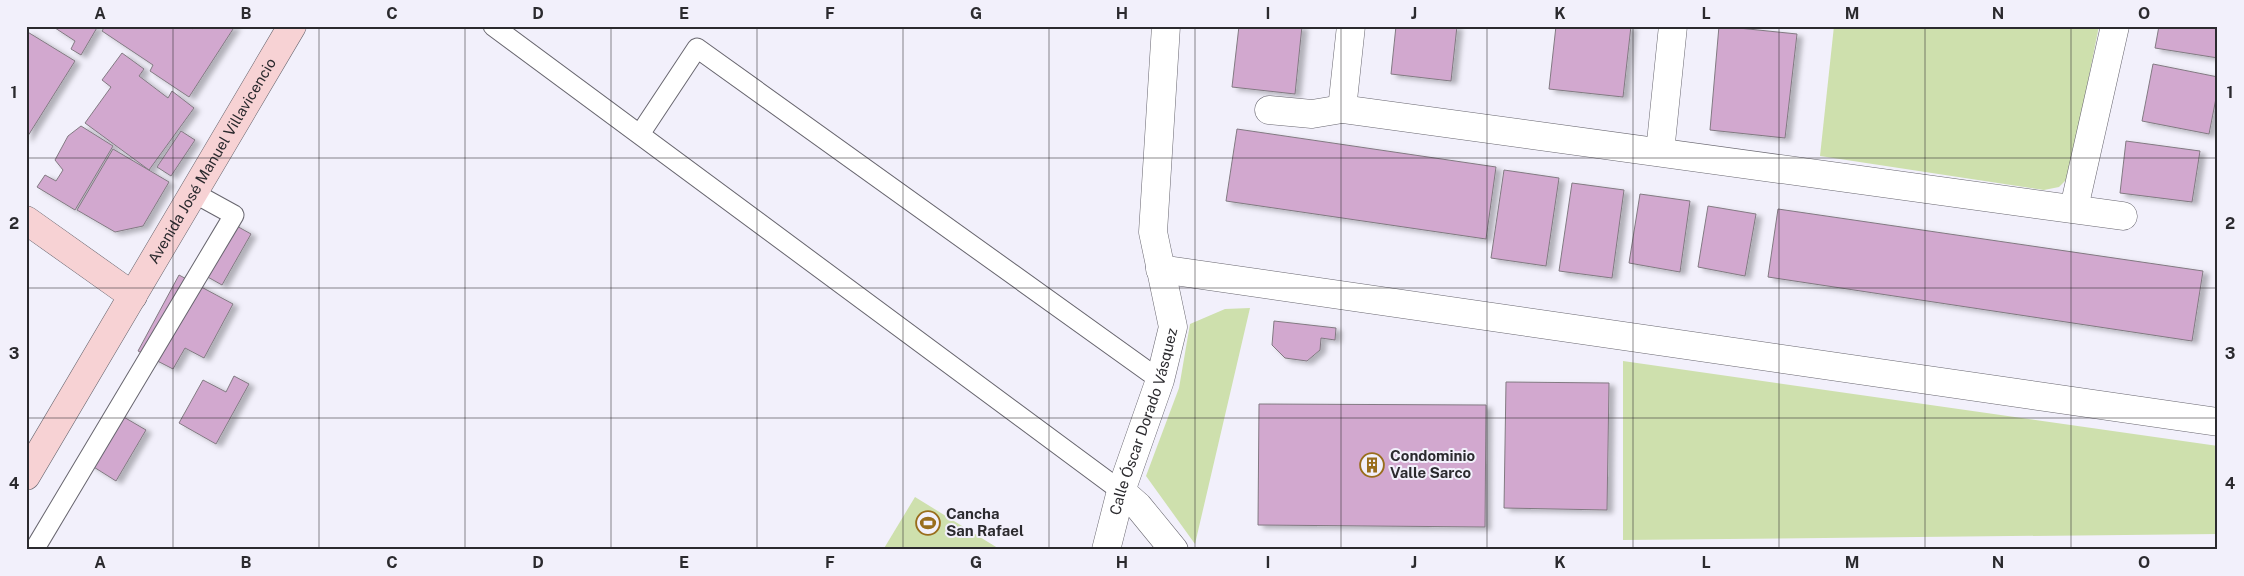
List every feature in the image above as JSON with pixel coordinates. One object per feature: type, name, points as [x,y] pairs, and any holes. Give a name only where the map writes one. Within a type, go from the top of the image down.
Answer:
[{"type":"main road","name":"Avenida José Manuel Villavicencio","points":[[26,476],[292,26]]},
{"type":"main road","points":[[26,220],[134,296]]},
{"type":"street","name":"Calle Óscar Dorado Vásquez","points":[[1106,550],[1121,491],[1160,380],[1174,327],[1153,232],[1166,26]]},
{"type":"street","points":[[1342,109],[1351,26]]},
{"type":"street","points":[[1660,152],[1673,26]]},
{"type":"street","points":[[2074,208],[2114,26]]},
{"type":"street","points":[[1269,110],[1312,114],[1342,109],[2123,216]]},
{"type":"street","points":[[1160,268],[2218,422]]},
{"type":"street","points":[[1121,491],[1138,506],[1174,550]]},
{"type":"lane","points":[[493,26],[1121,491]]},
{"type":"lane","points":[[640,134],[697,48],[1160,380]]},
{"type":"lane","points":[[34,550],[234,215],[194,192]]},
{"type":"green space","points":[[1834,26],[2099,26],[2069,177],[2059,187],[2044,190],[1820,156]]},
{"type":"green space","points":[[1250,308],[1195,544],[1146,476],[1179,388],[1190,324],[1225,309]]},
{"type":"green space","points":[[1623,361],[2218,446],[2218,534],[1623,540]]},
{"type":"green space","name":"Cancha San Rafael","points":[[915,497],[1001,550],[883,550]]},
{"type":"building","points":[[52,26],[98,26],[81,55],[71,49],[75,41]]},
{"type":"building","points":[[105,26],[189,26],[193,29],[195,26],[235,26],[189,97],[150,71],[153,65],[102,31]]},
{"type":"building","points":[[1239,26],[1302,26],[1295,94],[1232,87]]},
{"type":"building","points":[[1396,26],[1457,26],[1451,81],[1391,74]]},
{"type":"building","points":[[1556,26],[1631,26],[1623,97],[1549,89]]},
{"type":"building","points":[[1719,26],[1797,34],[1785,138],[1710,130]]},
{"type":"building","points":[[2159,26],[2218,26],[2218,58],[2155,48]]},
{"type":"building","points":[[26,31],[75,61],[26,139]]},
{"type":"building","points":[[122,53],[144,69],[139,76],[168,98],[172,91],[194,108],[149,170],[85,123],[111,87],[102,80]]},
{"type":"building","points":[[2153,64],[2218,77],[2218,88],[2209,134],[2142,121]]},
{"type":"building","points":[[81,126],[113,146],[75,210],[37,187],[45,175],[56,181],[63,170],[55,160],[68,136]]},
{"type":"building","points":[[1237,129],[1496,167],[1486,239],[1226,201]]},
{"type":"building","points":[[181,131],[195,140],[171,176],[157,167]]},
{"type":"building","points":[[2126,141],[2200,151],[2192,202],[2120,193]]},
{"type":"building","points":[[113,149],[169,182],[143,226],[115,232],[77,210]]},
{"type":"building","points":[[1504,170],[1559,178],[1546,266],[1491,258]]},
{"type":"building","points":[[1572,183],[1624,190],[1612,278],[1559,271]]},
{"type":"building","points":[[1640,194],[1690,201],[1680,272],[1629,263]]},
{"type":"building","points":[[1708,206],[1756,214],[1745,276],[1698,267]]},
{"type":"building","points":[[1778,209],[2203,271],[2192,341],[1768,277]]},
{"type":"building","points":[[226,220],[251,234],[222,285],[197,271]]},
{"type":"building","points":[[179,275],[233,304],[204,358],[185,348],[173,369],[138,351]]},
{"type":"building","points":[[1274,321],[1336,328],[1335,340],[1321,338],[1320,350],[1307,361],[1285,358],[1272,345]]},
{"type":"building","points":[[234,376],[249,384],[216,444],[179,423],[203,380],[226,392]]},
{"type":"building","name":"Condominio Valle Sarco","points":[[1506,382],[1609,383],[1607,510],[1504,508]]},
{"type":"building","name":"Condominio Valle Sarco","points":[[1259,404],[1486,405],[1485,527],[1258,525]]},
{"type":"building","points":[[110,409],[146,430],[116,481],[81,459]]},
{"type":"place","name":"Condominio Valle Sarco","points":[[1372,465]]},
{"type":"place","name":"Cancha San Rafael","points":[[928,523]]}]
